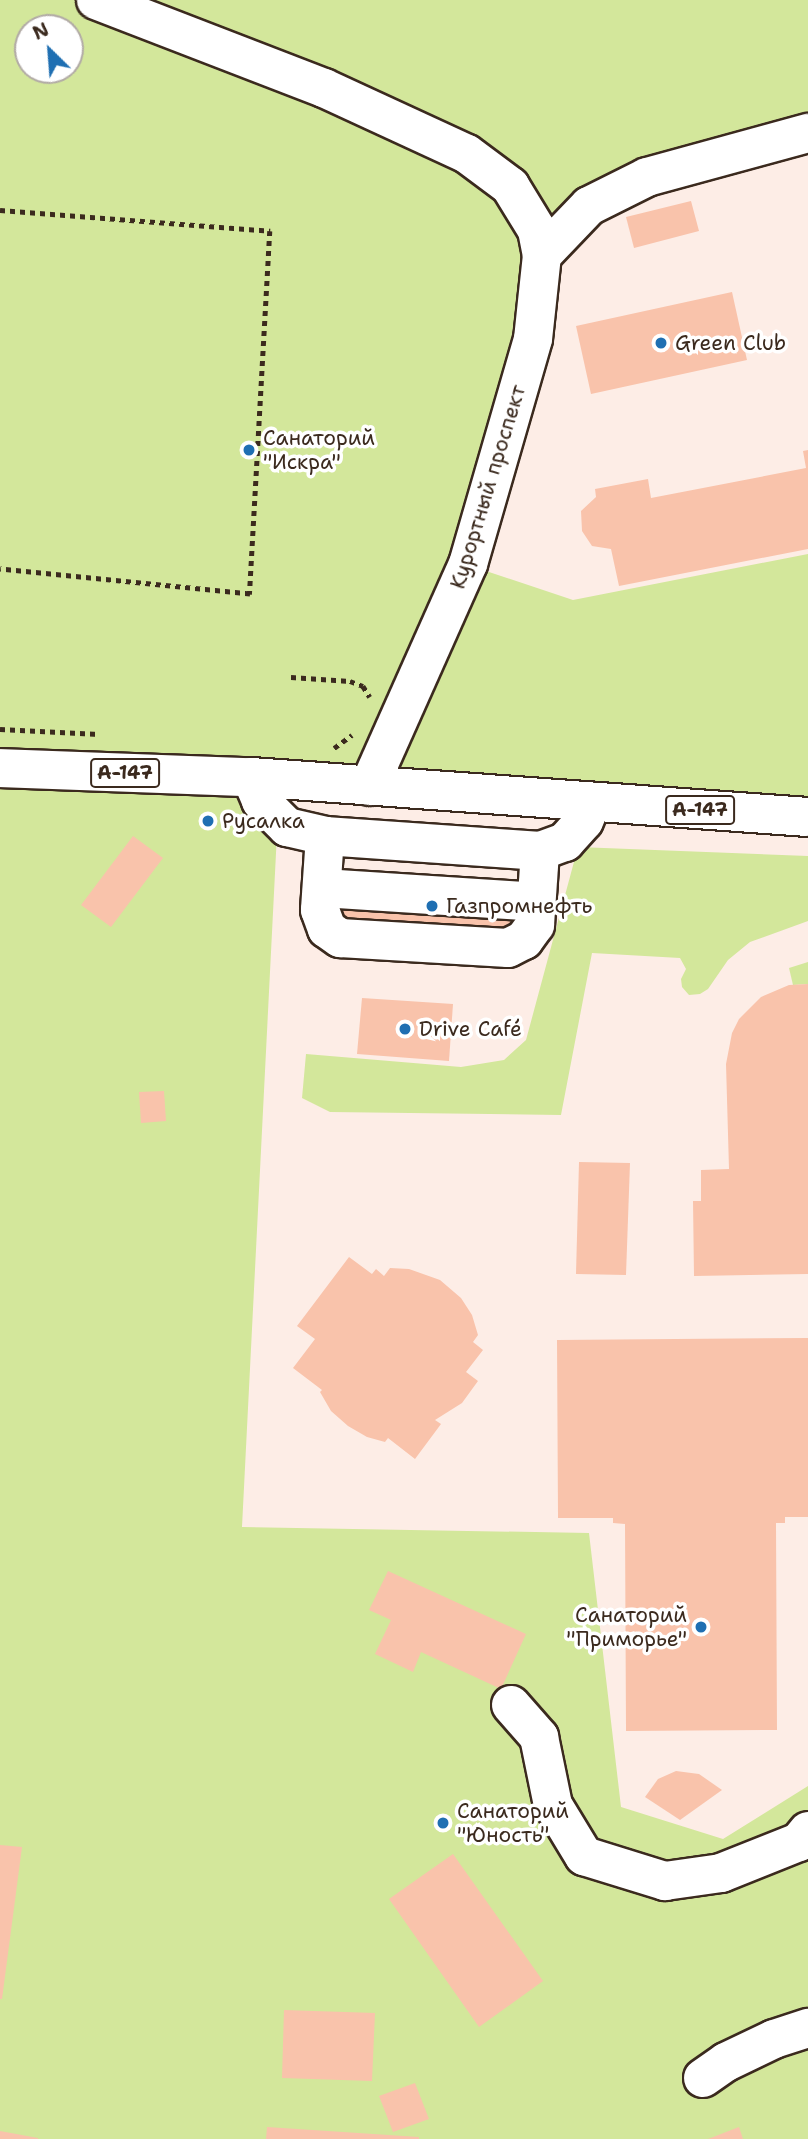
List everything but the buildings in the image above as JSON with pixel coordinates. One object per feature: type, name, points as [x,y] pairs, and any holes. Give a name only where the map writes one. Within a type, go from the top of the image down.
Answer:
[{"type":"street","name":"Курортный проспект","points":[[96,0],[324,88],[467,154],[510,186],[537,230],[542,255],[533,340],[468,564],[369,786]]},
{"type":"street","points":[[542,255],[589,206],[646,177],[808,133]]},
{"type":"street","name":"А-147","points":[[0,768],[251,777],[808,817]]},
{"type":"street","points":[[251,777],[261,801],[287,827],[325,836],[540,851],[565,842],[584,821],[592,802]]},
{"type":"street","points":[[325,836],[322,888],[536,902],[540,851]]},
{"type":"street","points":[[511,1705],[539,1737],[553,1805],[584,1856],[665,1881],[721,1873],[799,1842],[808,1831]]},
{"type":"street","points":[[704,2078],[726,2062],[774,2039],[808,2028]]},
{"type":"path","points":[[0,210],[270,231],[250,594],[0,569]]},
{"type":"path","points":[[290,677],[350,681],[363,685],[370,694],[370,706]]},
{"type":"path","points":[[333,749],[357,730]]},
{"type":"green space","points":[[0,0],[808,0],[808,130],[648,174],[544,246],[474,567],[573,600],[808,554],[808,812],[280,774],[242,1527],[589,1533],[621,1807],[723,1839],[808,1786],[808,2139],[0,2139]]},
{"type":"green space","points":[[578,847],[808,856],[808,921],[750,942],[728,960],[708,989],[700,994],[689,995],[682,987],[681,979],[686,969],[680,958],[592,953],[561,1115],[330,1112],[302,1098],[306,1054],[461,1067],[504,1060],[526,1040]]},
{"type":"green space","points":[[808,962],[808,984],[793,985],[789,968]]},
{"type":"place","name":"Green Club","points":[[661,343]]},
{"type":"place","name":"Санаторий \"Искра\"","points":[[249,450]]},
{"type":"place","name":"Русалка","points":[[208,821]]},
{"type":"place","name":"Газпромнефть","points":[[432,906]]},
{"type":"place","name":"Drive Café","points":[[405,1029]]},
{"type":"place","name":"Санаторий \"Приморье\"","points":[[701,1627]]},
{"type":"place","name":"Санаторий \"Юность\"","points":[[443,1823]]}]
